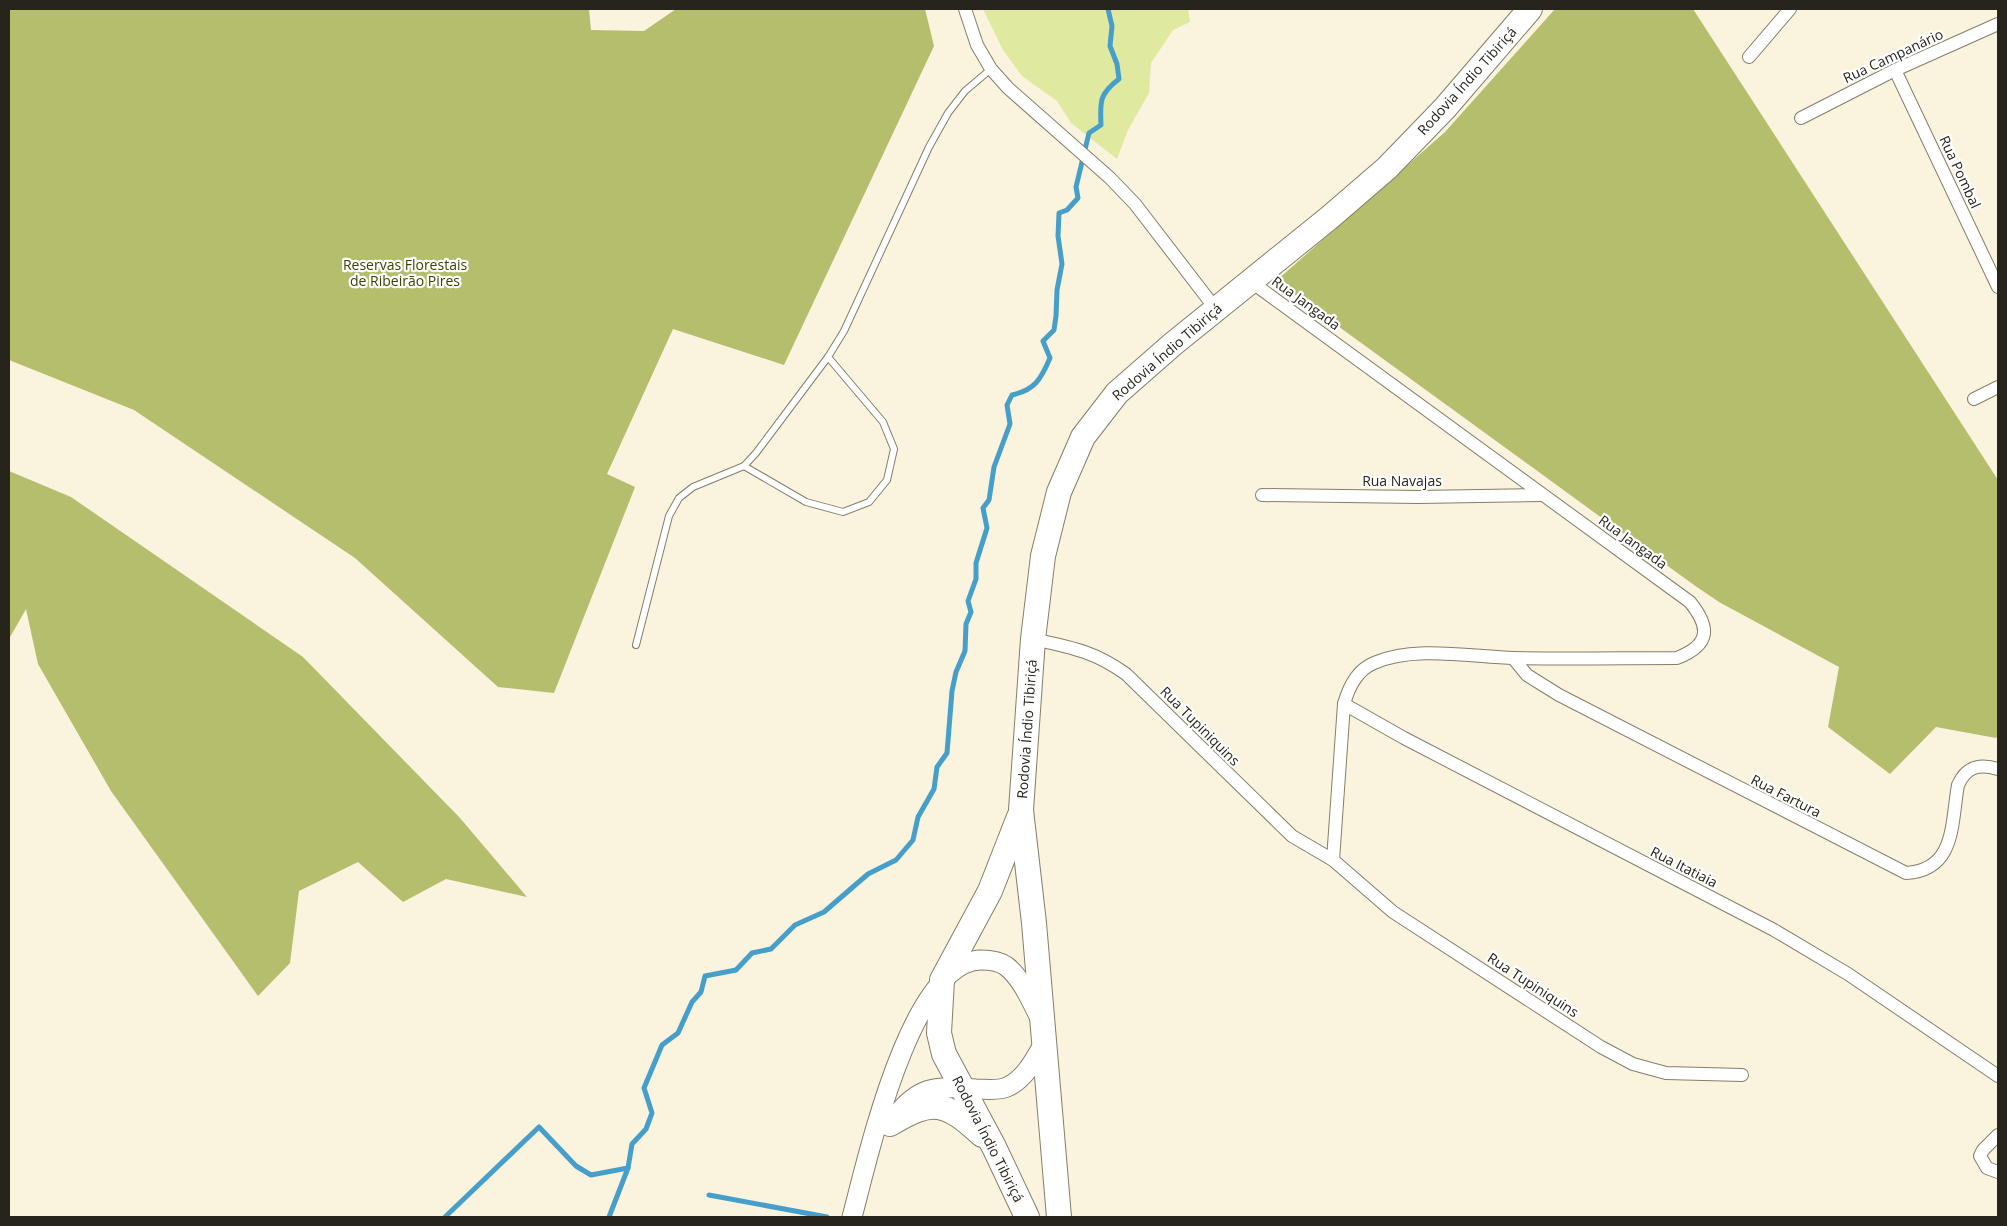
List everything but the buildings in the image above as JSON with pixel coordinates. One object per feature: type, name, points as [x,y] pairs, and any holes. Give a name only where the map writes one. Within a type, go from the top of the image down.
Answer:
[{"type":"highway","name":"Rodovia Índio Tibiriçá","points":[[1059,1217],[1021,810],[1034,639],[1043,556],[1059,492],[1083,437],[1117,393],[1215,308],[1387,168],[1445,108],[1530,9]]},
{"type":"highway","name":"Rodovia Índio Tibiriçá","points":[[1021,810],[990,891],[942,980],[939,1033],[944,1054],[994,1147],[1027,1217]]},
{"type":"highway","points":[[890,1124],[915,1110],[929,1106],[946,1108],[966,1120],[994,1147]]},
{"type":"main road","points":[[852,1217],[869,1155],[892,1073],[922,1013],[942,980],[969,962],[993,960],[1006,966],[1017,977],[1043,1032],[1020,1079],[1006,1087],[991,1090],[937,1087],[926,1089],[903,1106],[869,1155]]},
{"type":"street","points":[[965,9],[977,45],[990,69],[1008,88],[1110,178],[1134,204],[1215,308]]},
{"type":"street","points":[[1749,57],[1790,9]]},
{"type":"street","name":"Rua Campanário","points":[[1802,118],[1895,70],[1998,24]]},
{"type":"street","name":"Rua Pombal","points":[[1895,70],[1998,287]]},
{"type":"street","name":"Rua Jangada","points":[[1250,281],[1690,602],[1700,615],[1705,628],[1703,640],[1694,651],[1677,658],[1513,658],[1414,654],[1392,657],[1372,664],[1356,677],[1348,690],[1344,704]]},
{"type":"street","points":[[1974,399],[1998,387]]},
{"type":"street","name":"Rua Navajas","points":[[1262,495],[1418,497],[1542,495]]},
{"type":"street","name":"Rua Tupiniquins","points":[[1034,639],[1082,650],[1106,660],[1126,674],[1292,836],[1333,860],[1393,912],[1601,1047],[1634,1064],[1666,1073],[1742,1075]]},
{"type":"street","name":"Rua Fartura","points":[[1513,658],[1532,678],[1559,696],[1906,873],[1920,872],[1934,866],[1944,856],[1958,785],[1963,774],[1979,766],[1998,770]]},
{"type":"street","points":[[1333,860],[1344,704]]},
{"type":"street","name":"Rua Itatiaia","points":[[1344,704],[1413,742],[1774,930],[1848,974],[1998,1076]]},
{"type":"street","points":[[1998,1135],[1983,1150],[1980,1156],[1987,1168],[1998,1172]]},
{"type":"lane","points":[[636,646],[669,516],[679,498],[693,487],[744,466],[756,453],[828,357],[844,331],[929,147],[948,113],[965,91],[990,69]]},
{"type":"lane","points":[[744,466],[806,502],[843,512],[869,502],[887,480],[894,449],[883,422],[828,357]]},
{"type":"green space","name":"Reservas Florestais de Ribeirão Pires","points":[[9,9],[589,9],[591,30],[644,31],[676,9],[925,9],[934,46],[784,365],[673,329],[607,474],[635,487],[554,693],[498,687],[355,558],[134,410],[9,360]]},
{"type":"green space","points":[[983,9],[1188,9],[1190,22],[1173,30],[1151,63],[1149,93],[1128,130],[1117,159],[1071,123],[1057,101],[1022,76],[1003,50]]},
{"type":"green space","points":[[1555,9],[1693,9],[1998,480],[1998,735],[1996,738],[1936,727],[1890,774],[1828,727],[1839,667],[1719,602],[1694,585],[1276,281],[1445,132]]},
{"type":"green space","points":[[9,471],[71,497],[303,657],[460,818],[527,897],[446,879],[403,902],[358,862],[299,891],[290,963],[258,996],[111,791],[38,664],[26,609],[9,639]]},
{"type":"waterway","points":[[609,1217],[628,1168],[632,1144],[646,1129],[652,1113],[644,1088],[662,1045],[678,1033],[692,1002],[701,992],[705,976],[736,970],[752,953],[771,949],[795,925],[824,912],[868,874],[896,860],[913,840],[918,817],[934,789],[937,767],[947,753],[952,691],[956,672],[965,651],[966,624],[971,612],[968,601],[976,579],[976,563],[987,528],[983,508],[989,500],[994,467],[1010,424],[1007,405],[1012,395],[1032,387],[1044,372],[1050,358],[1043,341],[1054,330],[1056,316],[1057,290],[1062,264],[1058,236],[1059,213],[1067,210],[1078,198],[1076,187],[1089,133],[1101,125],[1102,99],[1112,84],[1119,79],[1117,64],[1110,46],[1112,26],[1108,9]]},
{"type":"waterway","points":[[445,1217],[539,1127],[576,1166],[591,1175],[628,1168]]},
{"type":"waterway","points":[[709,1195],[827,1217]]}]
